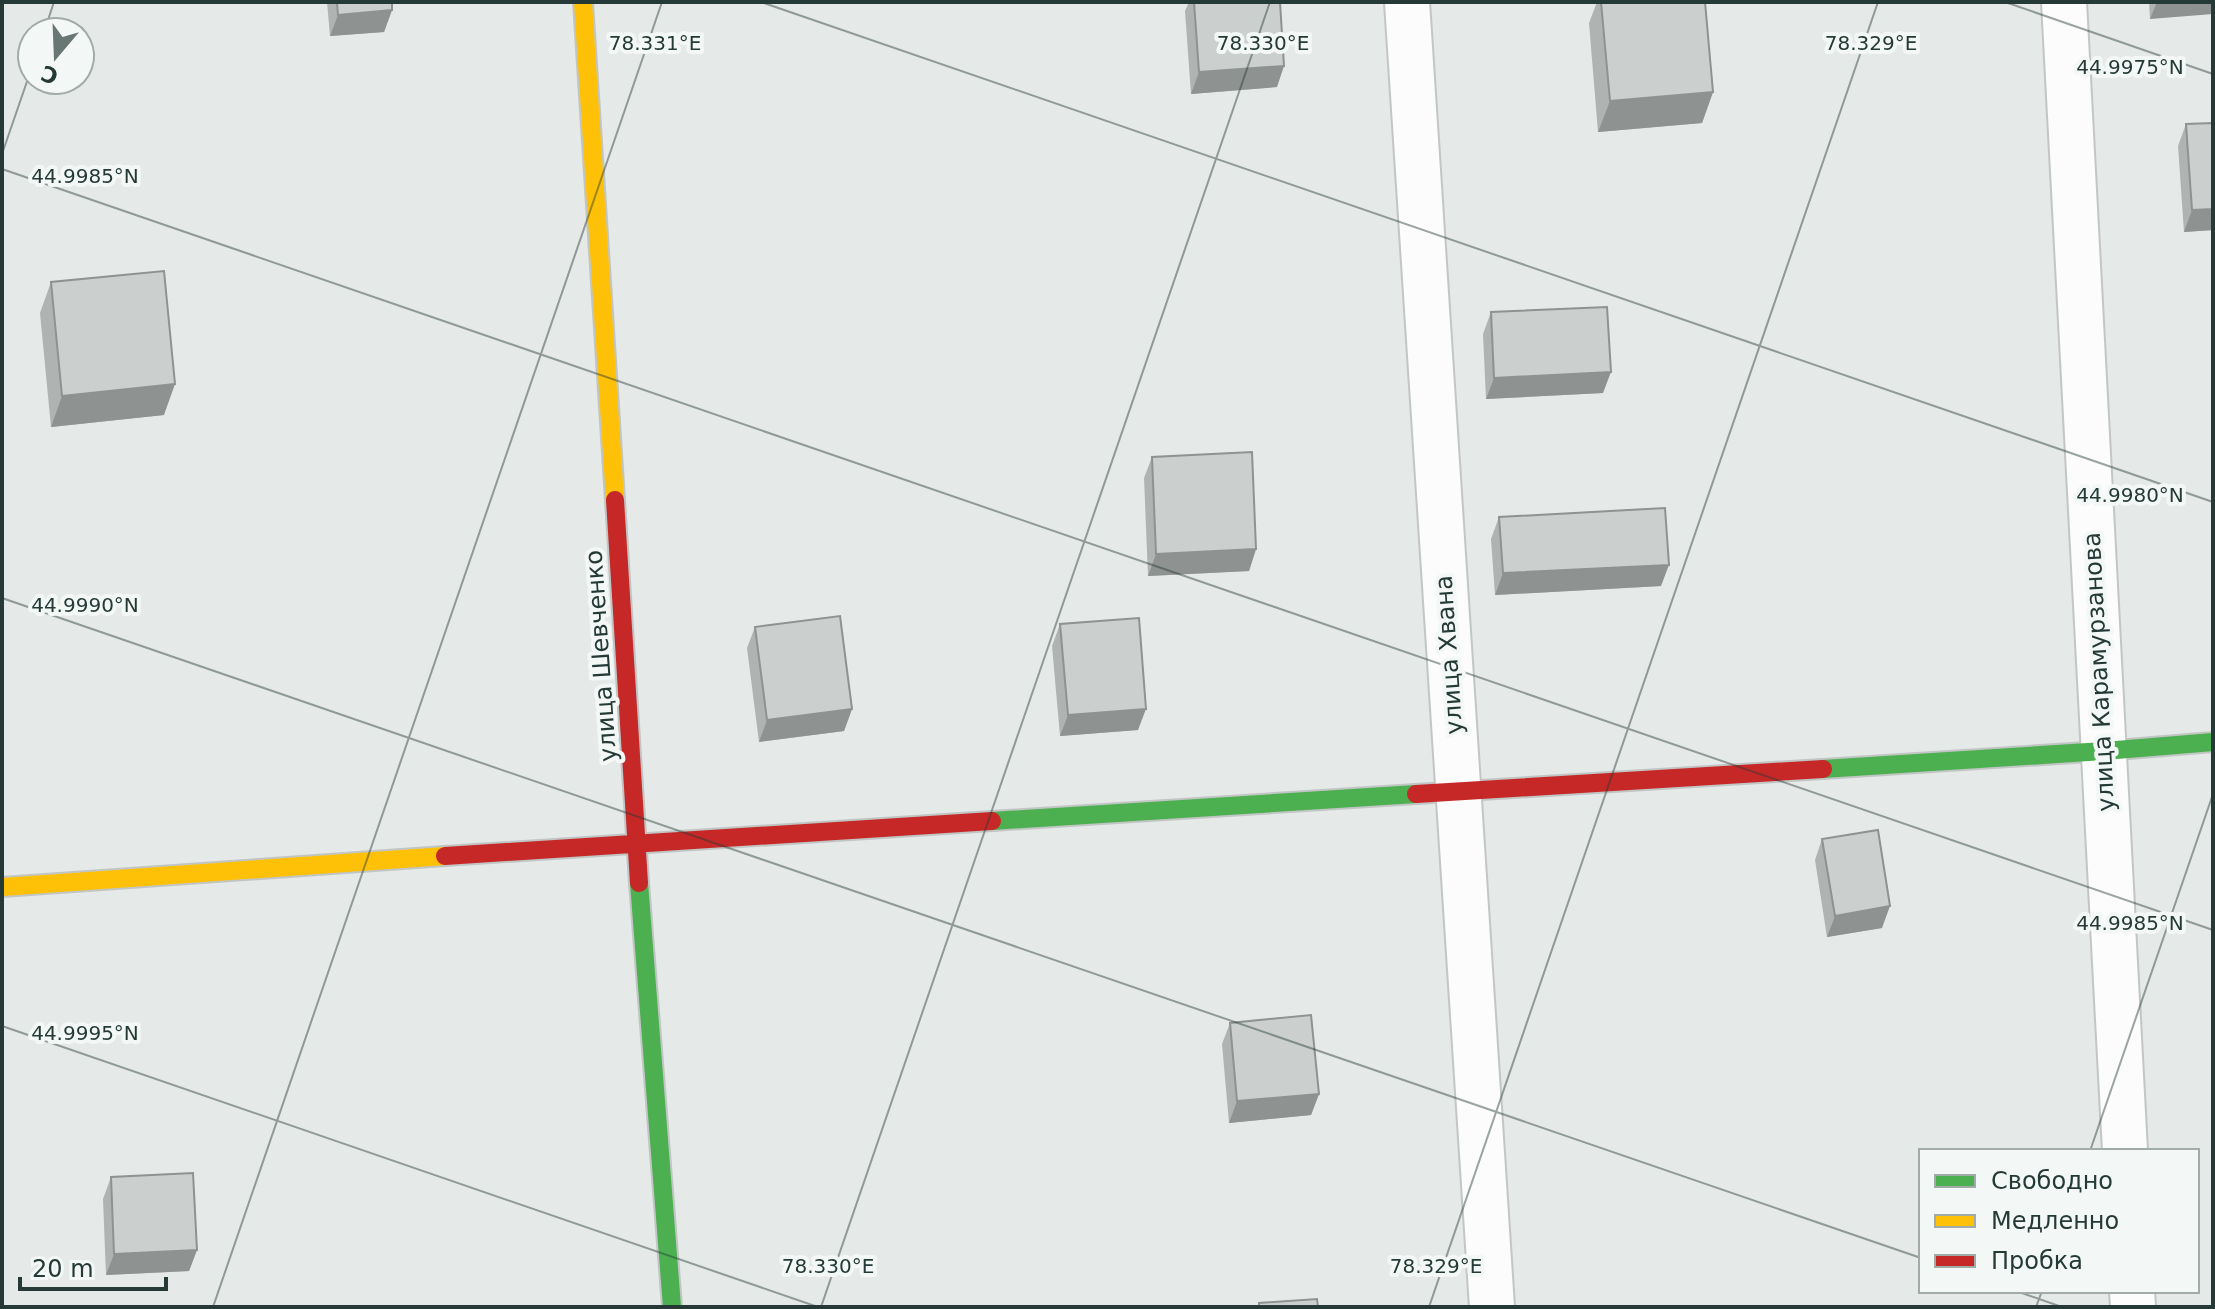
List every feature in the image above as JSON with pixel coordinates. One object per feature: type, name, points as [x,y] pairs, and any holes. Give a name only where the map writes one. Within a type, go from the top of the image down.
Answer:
[{"type":"street","name":"улица Шевченко","points":[[583,2],[637,843],[672,1307]]},
{"type":"street","name":"улица Хвана","points":[[1407,2],[1492,1307]]},
{"type":"street","name":"улица Карамурзанова","points":[[2064,2],[2125,1149]]},
{"type":"street","points":[[2,887],[2213,742]]},
{"type":"building","points":[[337,2],[392,2],[392,10],[338,15]]},
{"type":"building","points":[[1194,2],[1280,2],[1284,66],[1199,72]]},
{"type":"building","points":[[1601,2],[1705,2],[1713,92],[1610,101]]},
{"type":"building","points":[[2213,123],[2213,209],[2192,210],[2186,124]]},
{"type":"building","points":[[164,271],[175,384],[62,396],[51,282]]},
{"type":"building","points":[[1607,307],[1611,372],[1494,378],[1491,312]]},
{"type":"building","points":[[1252,452],[1256,549],[1156,554],[1152,457]]},
{"type":"building","points":[[1665,508],[1669,565],[1503,573],[1499,517]]},
{"type":"building","points":[[840,616],[852,709],[767,720],[755,627]]},
{"type":"building","points":[[1139,618],[1146,709],[1068,715],[1060,624]]},
{"type":"building","points":[[1878,830],[1890,906],[1835,916],[1822,839]]},
{"type":"building","points":[[1311,1015],[1319,1094],[1237,1101],[1230,1023]]},
{"type":"building","points":[[193,1173],[197,1250],[114,1254],[111,1177]]},
{"type":"building","points":[[1317,1299],[1318,1307],[1259,1307],[1259,1303]]},
{"type":"traffic: fast","points":[[1823,769],[2213,742]]},
{"type":"traffic: fast","points":[[992,821],[1416,794]]},
{"type":"traffic: fast","points":[[639,883],[672,1307]]},
{"type":"traffic: slow","points":[[583,2],[615,500]]},
{"type":"traffic: slow","points":[[2,887],[445,856]]},
{"type":"traffic: jam","points":[[615,500],[639,883]]},
{"type":"traffic: jam","points":[[1416,794],[1823,769]]},
{"type":"traffic: jam","points":[[445,856],[992,821]]}]
